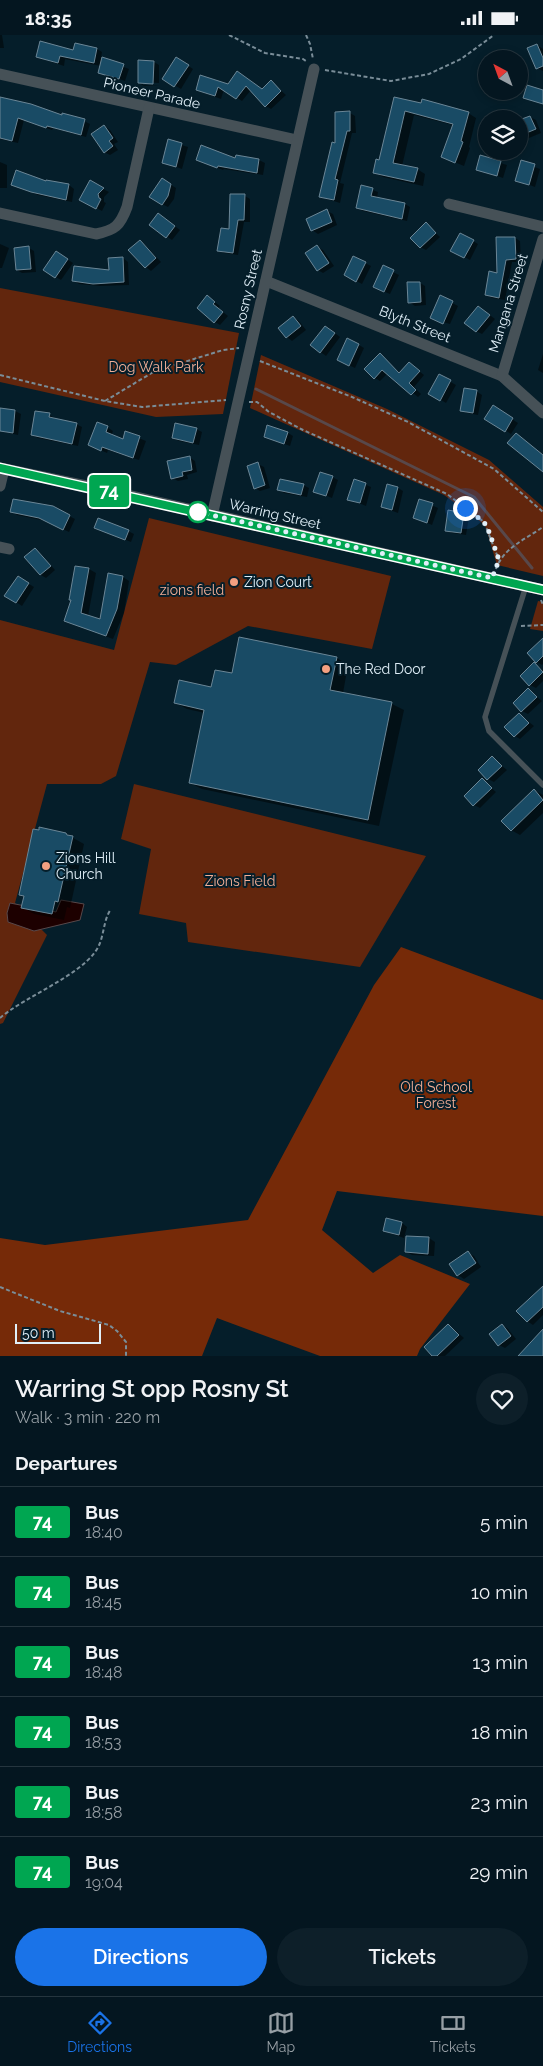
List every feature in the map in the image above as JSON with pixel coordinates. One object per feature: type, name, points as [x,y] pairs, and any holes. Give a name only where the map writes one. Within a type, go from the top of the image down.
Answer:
[{"type":"street","name":"Rosny Street","points":[[212,516],[314,69]]},
{"type":"street","name":"Pioneer Parade","points":[[0,74],[297,140]]},
{"type":"street","points":[[0,213],[96,234],[110,231],[121,222],[127,207],[149,108]]},
{"type":"street","points":[[449,205],[543,227]]},
{"type":"street","name":"Mangana Street","points":[[502,376],[543,239]]},
{"type":"street","name":"Blyth Street","points":[[266,281],[502,376],[543,413]]},
{"type":"street","points":[[0,486],[2,469]]},
{"type":"street","name":"Warring Street","points":[[2,469],[104,490],[543,590]]},
{"type":"lane","points":[[526,586],[486,717],[486,723],[490,731],[543,785]]},
{"type":"path","points":[[229,35],[265,53],[303,59],[314,69],[391,81],[429,74],[461,59],[494,35]]},
{"type":"path","points":[[306,35],[310,44],[314,69]]},
{"type":"path","points":[[105,401],[156,371],[223,350],[249,352],[408,422],[494,469],[543,512]]},
{"type":"path","points":[[0,375],[105,401],[142,407],[193,404],[240,397],[249,402],[256,402],[269,412],[303,430],[447,494],[484,522],[499,560]]},
{"type":"path","points":[[492,578],[499,560],[511,548],[543,527]]},
{"type":"path","points":[[514,625],[529,627],[543,625]]},
{"type":"path","points":[[0,1018],[15,1006],[72,971],[93,955],[100,944],[111,909]]},
{"type":"path","points":[[0,1287],[60,1311],[109,1325],[126,1342],[126,1356]]},
{"type":"green space","name":"Dog Walk Park","points":[[0,288],[239,333],[223,414],[156,417],[0,382]]},
{"type":"green space","points":[[261,355],[387,409],[489,460],[543,507],[543,576],[497,565],[485,525],[444,495],[250,408]]},
{"type":"green space","name":"zions field","points":[[149,518],[391,576],[372,649],[248,626],[176,665],[150,662],[116,776],[101,784],[47,784],[15,903],[47,935],[3,1023],[0,1024],[0,620],[114,650]]},
{"type":"green space","points":[[538,601],[543,602],[543,631],[530,629]]},
{"type":"green space","name":"Zions Field","points":[[134,784],[426,856],[360,967],[188,942],[186,923],[139,914],[151,849],[121,839]]},
{"type":"green space","name":"Old School Forest","points":[[401,947],[543,1000],[543,1216],[337,1191],[322,1230],[373,1273],[400,1255],[470,1284],[420,1349],[417,1356],[320,1356],[217,1318],[202,1356],[0,1356],[0,1238],[45,1245],[248,1220],[374,985]]},
{"type":"shaded area","points":[[61,900],[84,904],[80,920],[34,931],[8,922],[7,913],[10,903],[56,912]]},
{"type":"building","points":[[40,41],[73,50],[75,43],[97,48],[94,63],[60,56],[58,63],[36,57]]},
{"type":"building","points":[[537,44],[543,58],[543,66],[536,69],[527,48]]},
{"type":"building","points":[[102,57],[124,64],[119,79],[98,73]]},
{"type":"building","points":[[176,57],[189,65],[174,87],[162,79]]},
{"type":"building","points":[[138,60],[154,61],[153,84],[138,83]]},
{"type":"building","points":[[237,71],[262,89],[271,80],[281,91],[265,107],[246,86],[236,99],[218,87],[215,96],[196,90],[200,75],[228,84]]},
{"type":"building","points":[[528,85],[543,90],[543,104],[528,100]]},
{"type":"building","points":[[0,97],[31,104],[62,115],[62,113],[85,119],[81,135],[47,126],[46,128],[18,118],[12,141],[0,138]]},
{"type":"building","points":[[394,97],[421,103],[422,99],[469,112],[461,141],[463,142],[455,163],[441,157],[453,124],[405,111],[393,163],[418,168],[414,182],[373,173],[376,159],[379,160]]},
{"type":"building","points":[[350,111],[350,131],[347,131],[335,179],[338,180],[334,200],[319,197],[332,142],[335,143],[335,112]]},
{"type":"building","points":[[530,116],[536,129],[528,132],[528,117]]},
{"type":"building","points":[[104,125],[113,138],[109,141],[113,146],[104,153],[91,134]]},
{"type":"building","points":[[168,139],[182,143],[176,167],[162,163]]},
{"type":"building","points":[[201,145],[235,158],[236,155],[259,159],[257,173],[218,166],[217,168],[196,160]]},
{"type":"building","points":[[479,160],[501,161],[497,176],[476,170]]},
{"type":"building","points":[[521,160],[535,164],[529,185],[515,181]]},
{"type":"building","points":[[16,170],[46,181],[69,184],[66,200],[11,185]]},
{"type":"building","points":[[162,178],[171,184],[168,196],[162,205],[149,197]]},
{"type":"building","points":[[90,180],[104,188],[98,194],[101,199],[96,209],[79,200]]},
{"type":"building","points":[[361,185],[373,188],[371,196],[405,203],[402,219],[356,208]]},
{"type":"building","points":[[230,194],[245,194],[244,220],[238,220],[233,253],[217,251],[221,228],[229,229]]},
{"type":"building","points":[[327,209],[332,222],[311,231],[306,219]]},
{"type":"building","points":[[158,213],[175,226],[166,238],[149,225]]},
{"type":"building","points":[[426,222],[436,233],[420,248],[410,238]]},
{"type":"building","points":[[460,233],[474,240],[464,258],[450,251]]},
{"type":"building","points":[[496,237],[515,237],[516,259],[506,260],[499,298],[485,295],[489,271],[497,273]]},
{"type":"building","points":[[140,240],[156,258],[145,268],[128,250]]},
{"type":"building","points":[[317,245],[329,263],[317,271],[305,253]]},
{"type":"building","points":[[29,246],[31,269],[16,270],[14,248]]},
{"type":"building","points":[[56,251],[68,259],[55,278],[43,270]]},
{"type":"building","points":[[353,256],[366,262],[356,282],[344,275]]},
{"type":"building","points":[[123,257],[124,282],[93,284],[72,281],[74,266],[109,270],[108,258]]},
{"type":"building","points":[[383,265],[394,270],[384,292],[373,287]]},
{"type":"building","points":[[407,282],[420,282],[421,302],[408,303]]},
{"type":"building","points":[[207,295],[215,302],[213,304],[223,312],[214,323],[197,308]]},
{"type":"building","points":[[440,295],[453,301],[443,324],[430,318]]},
{"type":"building","points":[[478,306],[490,315],[476,332],[464,323]]},
{"type":"building","points":[[293,316],[301,326],[286,338],[278,328]]},
{"type":"building","points":[[325,326],[335,333],[320,353],[310,345]]},
{"type":"building","points":[[347,338],[359,344],[349,366],[337,360]]},
{"type":"building","points":[[380,353],[399,373],[409,362],[420,371],[409,383],[416,390],[411,395],[382,370],[374,379],[364,369]]},
{"type":"building","points":[[439,374],[451,380],[440,401],[428,394]]},
{"type":"building","points":[[464,388],[477,390],[473,413],[460,411]]},
{"type":"building","points":[[493,405],[513,418],[505,432],[484,419]]},
{"type":"building","points":[[0,408],[15,410],[13,433],[0,431]]},
{"type":"building","points":[[35,411],[50,413],[49,417],[77,423],[72,444],[31,435]]},
{"type":"building","points":[[97,422],[108,426],[106,432],[123,439],[125,431],[140,436],[133,458],[102,447],[101,451],[88,445]]},
{"type":"building","points":[[175,423],[197,428],[193,443],[172,438]]},
{"type":"building","points":[[267,425],[288,432],[284,444],[264,437]]},
{"type":"building","points":[[516,433],[543,455],[543,472],[507,443]]},
{"type":"building","points":[[190,456],[192,470],[182,472],[183,476],[171,479],[167,461]]},
{"type":"building","points":[[258,462],[265,485],[254,489],[247,466]]},
{"type":"building","points":[[320,472],[333,476],[326,496],[313,492]]},
{"type":"building","points":[[280,479],[304,484],[301,495],[277,490]]},
{"type":"building","points":[[354,479],[366,483],[360,503],[347,500]]},
{"type":"building","points":[[387,484],[398,487],[392,510],[381,507]]},
{"type":"building","points":[[13,499],[53,506],[70,515],[63,530],[39,518],[10,512]]},
{"type":"building","points":[[419,499],[433,503],[427,523],[413,518]]},
{"type":"building","points":[[448,510],[464,513],[461,533],[445,531]]},
{"type":"building","points":[[98,518],[129,530],[125,540],[94,528]]},
{"type":"building","points":[[35,548],[51,566],[40,575],[24,557]]},
{"type":"building","points":[[75,566],[89,568],[81,613],[100,619],[108,573],[123,576],[117,609],[106,636],[64,621],[71,600],[69,600]]},
{"type":"building","points":[[18,576],[29,583],[16,603],[4,596]]},
{"type":"building","points":[[239,637],[337,657],[330,690],[392,702],[368,820],[189,783],[204,710],[174,703],[179,680],[211,687],[215,670],[232,673]]},
{"type":"building","points":[[543,638],[543,656],[536,663],[527,653]]},
{"type":"building","points":[[534,662],[543,672],[529,686],[520,676]]},
{"type":"building","points":[[528,688],[537,697],[521,712],[513,703]]},
{"type":"building","points":[[519,713],[529,723],[514,737],[504,727]]},
{"type":"building","points":[[492,756],[502,766],[487,780],[478,770]]},
{"type":"building","points":[[482,778],[492,788],[473,806],[464,796]]},
{"type":"building","points":[[534,789],[543,800],[511,831],[501,821]]},
{"type":"building","name":"Zions Hill Church","points":[[39,827],[73,836],[58,902],[55,901],[52,914],[21,908],[24,896],[19,895],[33,829],[39,830]]},
{"type":"building","points":[[386,1218],[402,1222],[399,1235],[383,1231]]},
{"type":"building","points":[[406,1236],[429,1237],[428,1254],[405,1252]]},
{"type":"building","points":[[468,1251],[476,1263],[457,1276],[449,1264]]},
{"type":"building","points":[[543,1286],[543,1307],[527,1322],[516,1311]]},
{"type":"building","points":[[448,1324],[459,1335],[437,1356],[432,1356],[424,1347]]},
{"type":"building","points":[[502,1324],[511,1336],[498,1346],[489,1334]]},
{"type":"building","points":[[543,1329],[543,1356],[518,1356]]},
{"type":"waterway","points":[[256,389],[474,497],[532,568]]},
{"type":"bus line","name":"74","points":[[0,468],[543,590]]},
{"type":"place","name":"Zion Court","points":[[234,582]]},
{"type":"place","name":"The Red Door","points":[[326,669]]},
{"type":"place","name":"Zions Hill Church","points":[[46,866]]},
{"type":"route","points":[[198,512],[492,578],[499,560],[488,529],[484,522],[465,508]]}]
